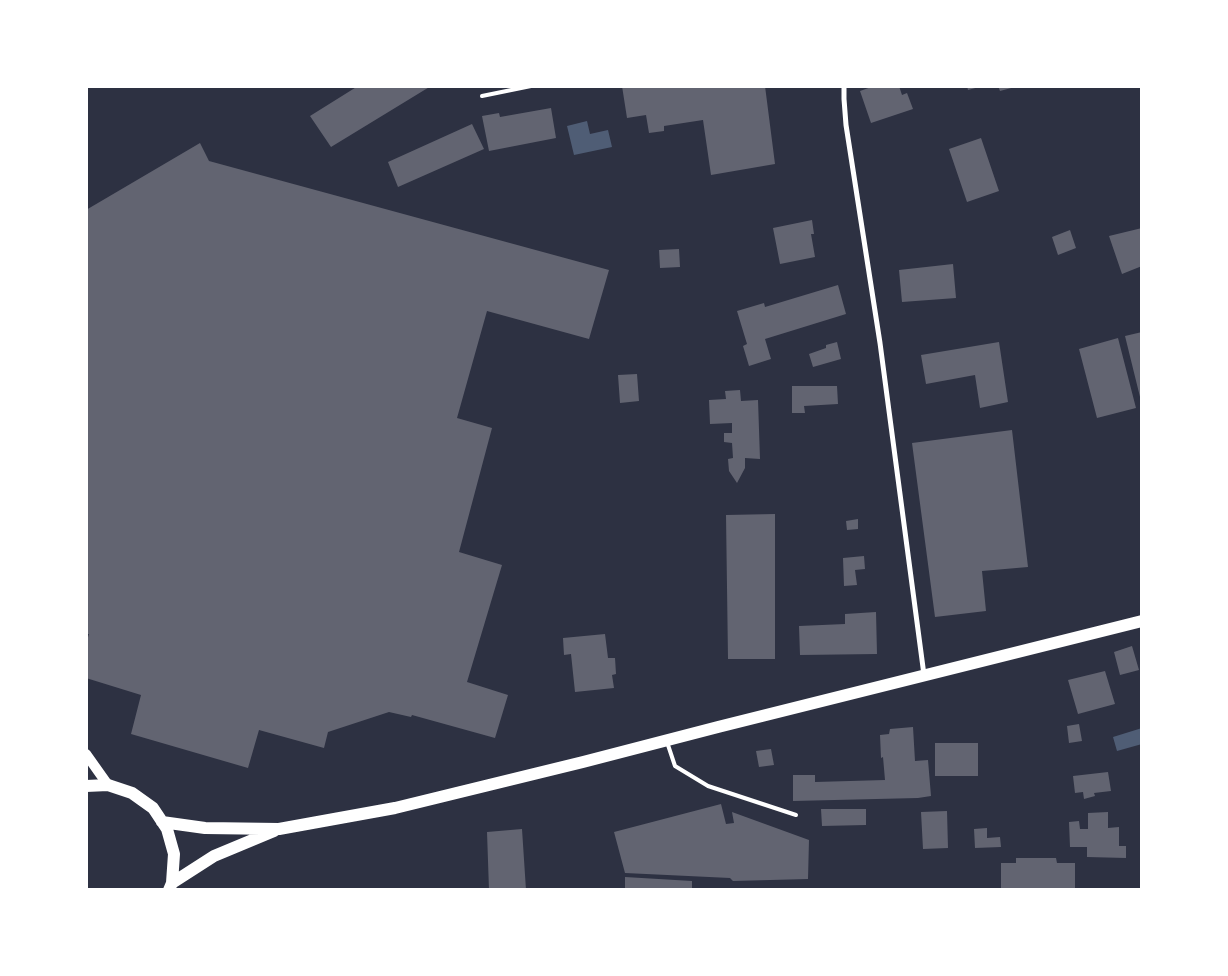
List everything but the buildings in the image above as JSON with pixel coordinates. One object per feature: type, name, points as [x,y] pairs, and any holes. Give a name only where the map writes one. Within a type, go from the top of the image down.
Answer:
[{"type":"main road","points":[[162,822],[206,828],[279,828],[395,808],[1142,621]]},
{"type":"main road","points":[[86,754],[108,785]]},
{"type":"main road","points":[[86,786],[108,785],[132,793],[153,808],[167,829],[174,854],[170,886]]},
{"type":"main road","points":[[170,886],[214,856],[279,828]]},
{"type":"street","points":[[844,86],[846,125],[882,353],[924,675]]},
{"type":"lane","points":[[482,96],[531,86]]},
{"type":"lane","points":[[667,740],[675,766],[708,786],[796,815]]},
{"type":"water","points":[[587,121],[590,134],[608,130],[612,147],[574,155],[567,126]]},
{"type":"water","points":[[1142,728],[1142,744],[1117,751],[1113,737]]}]
